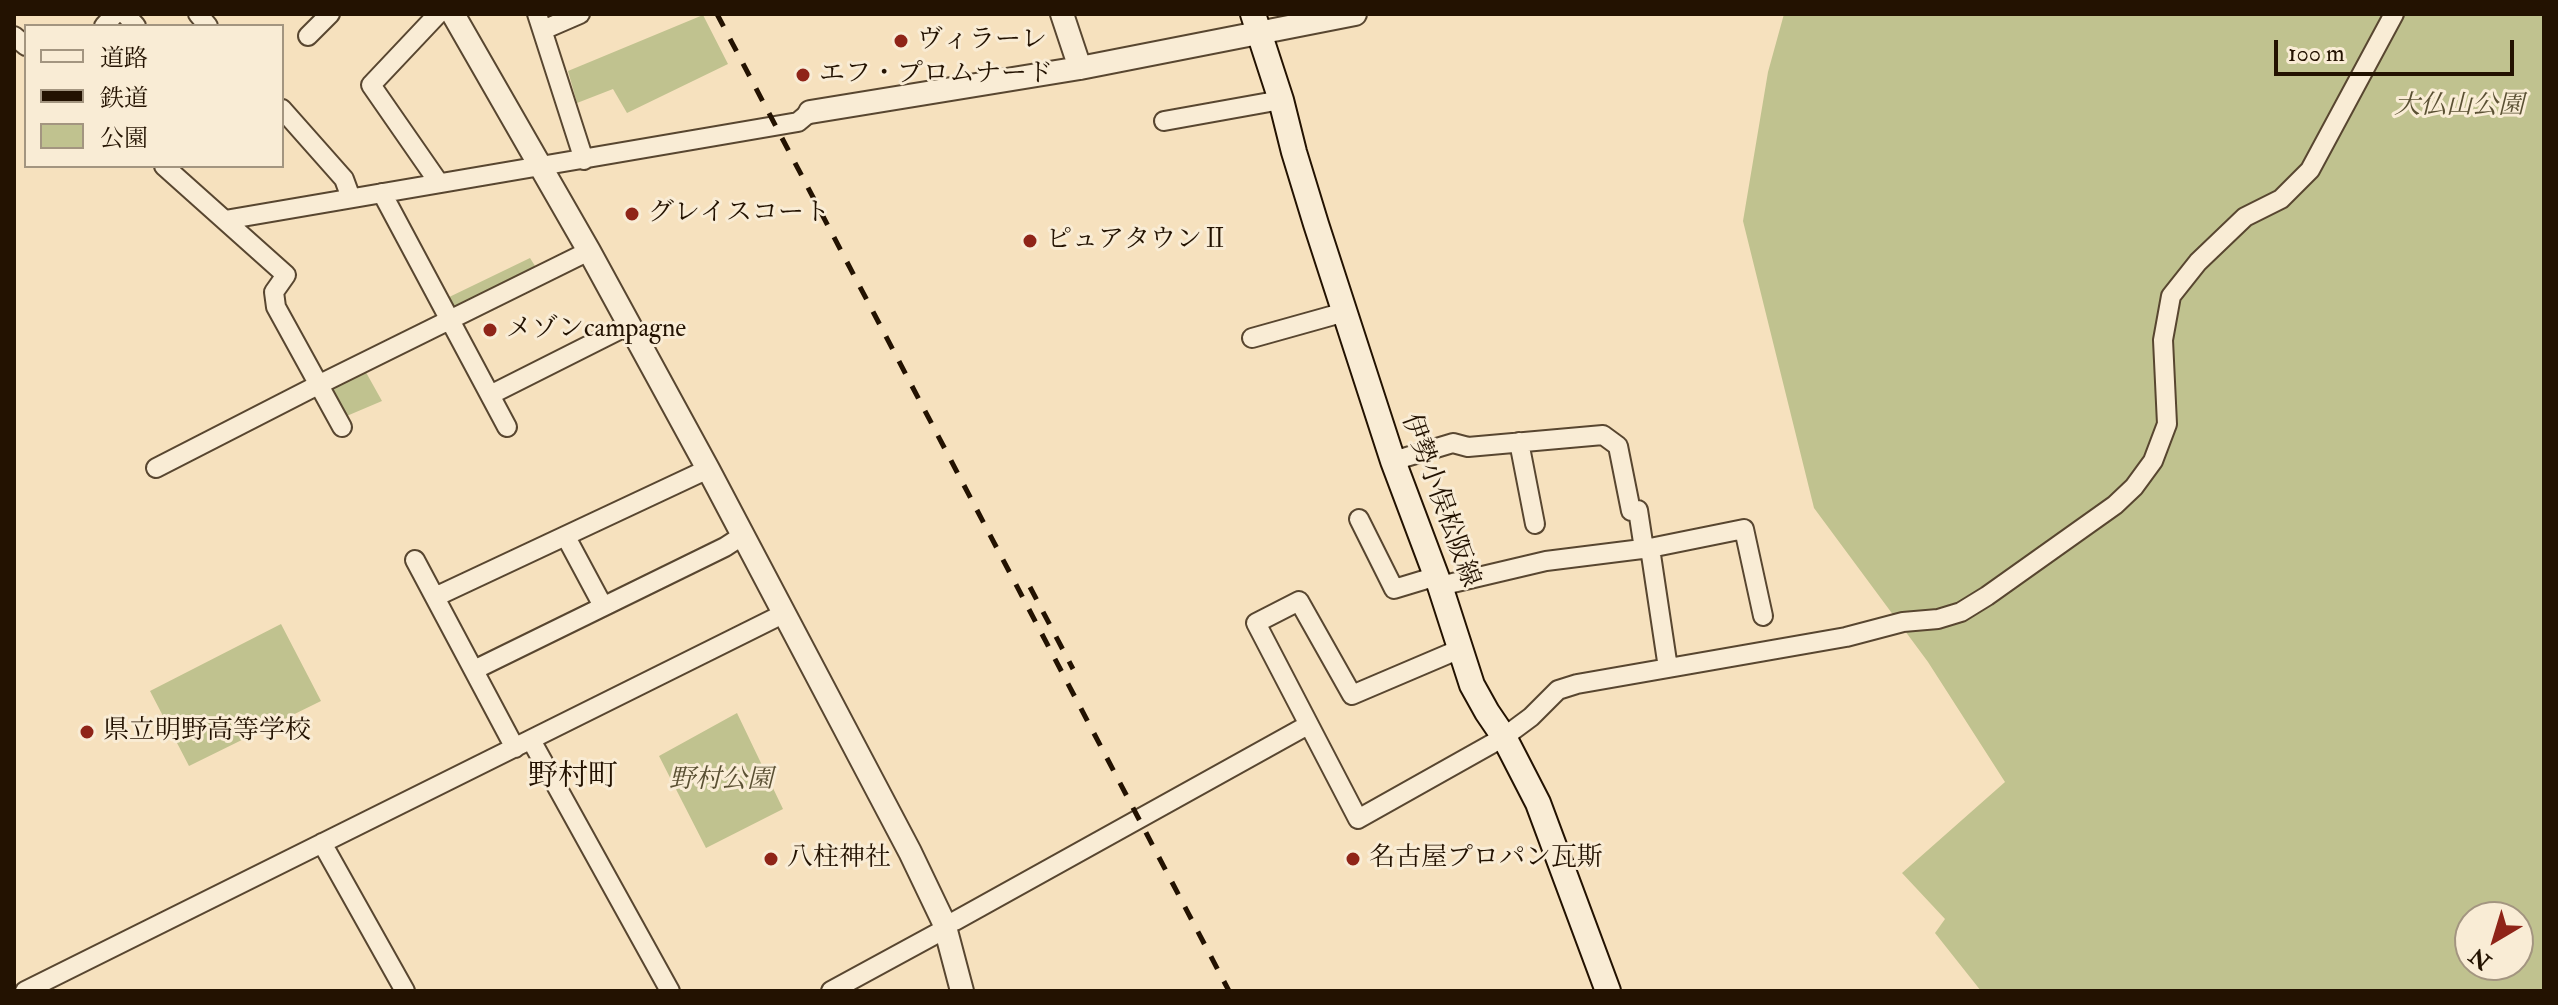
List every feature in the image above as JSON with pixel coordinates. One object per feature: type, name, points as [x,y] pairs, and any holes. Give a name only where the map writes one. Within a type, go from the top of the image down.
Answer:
[{"type":"main road","name":"伊勢小俣松阪線","points":[[1256,23],[1393,461],[1439,581],[1472,685],[1504,737],[1538,803],[1608,991]]},
{"type":"street","points":[[308,36],[330,14]]},
{"type":"street","points":[[438,14],[371,85],[439,183]]},
{"type":"street","points":[[453,14],[589,251],[708,469],[910,852],[945,926],[962,991]]},
{"type":"street","points":[[580,14],[540,22],[584,160]]},
{"type":"street","points":[[1062,14],[1080,68]]},
{"type":"street","points":[[225,220],[798,122],[810,112],[1080,68],[1256,23],[1355,14]]},
{"type":"street","points":[[1460,649],[1352,695],[1299,601],[1256,623],[1358,819],[1504,737],[1531,717],[1558,690],[1846,637],[1903,622],[1920,622],[1961,612],[1999,588],[2115,505],[2134,487],[2153,461],[2167,424],[2163,340],[2171,296],[2198,262],[2245,217],[2281,199],[2310,170],[2394,14]]},
{"type":"street","points":[[1164,121],[1281,100]]},
{"type":"street","points":[[284,111],[344,179],[351,198]]},
{"type":"street","points":[[166,168],[286,275],[274,292],[276,307],[342,427]]},
{"type":"street","points":[[382,193],[507,427]]},
{"type":"street","points":[[156,468],[589,251]]},
{"type":"street","points":[[1252,338],[1345,312]]},
{"type":"street","points":[[490,395],[629,325]]},
{"type":"street","points":[[1393,461],[1453,443],[1468,447],[1603,435],[1618,446],[1631,511],[1638,510],[1647,548],[1668,668]]},
{"type":"street","points":[[1519,442],[1535,524]]},
{"type":"street","points":[[435,597],[708,469]]},
{"type":"street","points":[[1359,519],[1394,589],[1744,529],[1763,616]]},
{"type":"street","points":[[474,670],[742,536]]},
{"type":"street","points":[[566,537],[603,606]]},
{"type":"street","points":[[415,560],[474,670],[523,744],[670,991]]},
{"type":"street","points":[[25,991],[783,614]]},
{"type":"street","points":[[831,991],[1308,725]]},
{"type":"street","points":[[322,843],[405,991]]},
{"type":"green space","name":"大仏山公園","points":[[1784,14],[2544,14],[2544,991],[1981,991],[1935,933],[1945,919],[1902,873],[2005,782],[1928,662],[1814,508],[1743,221],[1768,72]]},
{"type":"green space","points":[[703,15],[728,64],[627,113],[613,89],[577,103],[568,71]]},
{"type":"green space","points":[[530,258],[537,269],[450,313],[443,300]]},
{"type":"green space","points":[[363,367],[382,401],[342,418],[325,388]]},
{"type":"green space","points":[[281,624],[321,701],[189,766],[150,691]]},
{"type":"green space","name":"野村公園","points":[[737,713],[783,809],[706,848],[659,756]]},
{"type":"railway","points":[[717,14],[1229,991]]},
{"type":"railway","points":[[1030,587],[1073,669]]},
{"type":"place","name":"ヴィラーレ","points":[[901,41]]},
{"type":"place","name":"エフ・プロムナード","points":[[803,75]]},
{"type":"place","name":"グレイスコート","points":[[632,214]]},
{"type":"place","name":"ピュアタウンⅡ","points":[[1030,241]]},
{"type":"place","name":"メゾンcampagne","points":[[490,330]]},
{"type":"place","name":"県立明野高等学校","points":[[87,732]]},
{"type":"place","name":"八柱神社","points":[[771,859]]},
{"type":"place","name":"名古屋プロパン瓦斯","points":[[1353,859]]},
{"type":"district","name":"野村町","points":[[573,779]]}]
